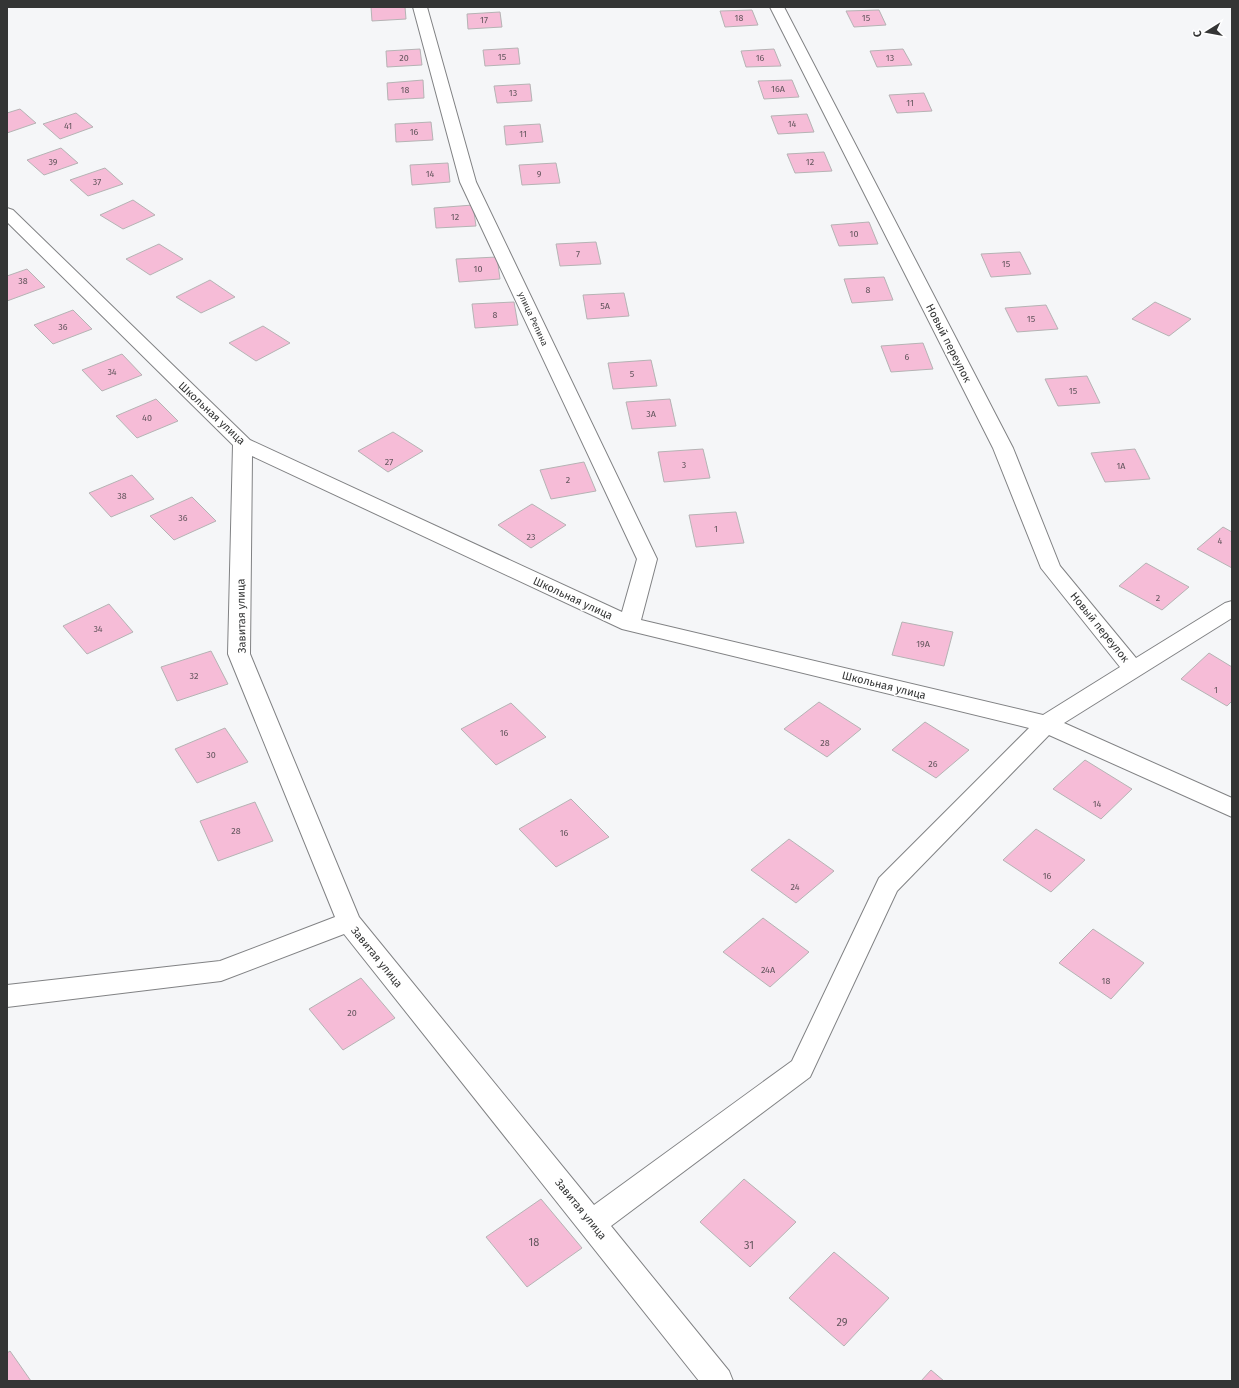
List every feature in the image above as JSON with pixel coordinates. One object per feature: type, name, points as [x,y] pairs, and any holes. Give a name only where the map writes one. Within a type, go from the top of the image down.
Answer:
[{"type":"street","name":"улица Репина","points":[[420,7],[468,182],[647,558],[630,624]]},
{"type":"street","name":"Новый переулок","points":[[777,7],[1003,448],[1051,568],[1134,668]]},
{"type":"street","name":"Школьная улица","points":[[7,213],[243,444],[630,624],[1046,724],[1232,808]]},
{"type":"street","name":"Завитая улица","points":[[243,444],[239,654],[349,922],[718,1381]]},
{"type":"street","points":[[592,1223],[801,1069],[888,885],[1046,724],[1232,608]]},
{"type":"street","points":[[7,996],[221,971],[349,922]]},
{"type":"building","points":[[371,7],[405,7],[406,19],[372,21]]},
{"type":"building","points":[[752,10],[758,25],[725,27],[720,11]]},
{"type":"building","points":[[879,10],[886,25],[854,27],[846,11]]},
{"type":"building","points":[[500,12],[502,27],[468,29],[467,14]]},
{"type":"building","points":[[518,48],[520,64],[485,66],[483,50]]},
{"type":"building","points":[[420,49],[422,65],[387,67],[386,51]]},
{"type":"building","points":[[774,49],[781,66],[746,67],[741,51]]},
{"type":"building","points":[[903,49],[912,65],[877,67],[870,51]]},
{"type":"building","points":[[423,80],[424,98],[388,100],[387,83]]},
{"type":"building","points":[[792,80],[799,97],[764,99],[758,81]]},
{"type":"building","points":[[530,84],[532,101],[497,103],[494,86]]},
{"type":"building","points":[[924,93],[932,111],[897,113],[889,95]]},
{"type":"building","points":[[20,109],[36,123],[7,133],[7,113]]},
{"type":"building","points":[[76,113],[93,127],[60,139],[43,124]]},
{"type":"building","points":[[807,114],[814,132],[778,134],[771,116]]},
{"type":"building","points":[[431,122],[433,140],[396,142],[395,124]]},
{"type":"building","points":[[540,124],[543,142],[506,145],[504,126]]},
{"type":"building","points":[[61,148],[78,163],[44,175],[27,160]]},
{"type":"building","points":[[824,152],[832,171],[795,173],[787,154]]},
{"type":"building","points":[[448,163],[450,182],[412,185],[410,165]]},
{"type":"building","points":[[556,163],[560,183],[522,185],[519,165]]},
{"type":"building","points":[[105,168],[123,184],[88,196],[70,180]]},
{"type":"building","points":[[133,200],[155,215],[123,229],[100,215]]},
{"type":"building","points":[[473,205],[476,226],[436,228],[434,208]]},
{"type":"building","points":[[869,222],[878,244],[839,246],[831,225]]},
{"type":"building","points":[[596,242],[601,264],[560,266],[556,244]]},
{"type":"building","points":[[159,244],[183,259],[150,275],[126,259]]},
{"type":"building","points":[[1020,252],[1031,274],[991,277],[981,254]]},
{"type":"building","points":[[497,257],[500,279],[459,282],[456,259]]},
{"type":"building","points":[[27,269],[45,287],[7,301],[7,276]]},
{"type":"building","points":[[884,277],[893,300],[852,303],[844,279]]},
{"type":"building","points":[[210,280],[235,297],[201,313],[176,297]]},
{"type":"building","points":[[624,293],[629,316],[587,319],[583,295]]},
{"type":"building","points":[[514,302],[518,325],[475,328],[472,304]]},
{"type":"building","points":[[1155,302],[1191,319],[1169,336],[1132,319]]},
{"type":"building","points":[[1046,305],[1058,329],[1017,332],[1005,308]]},
{"type":"building","points":[[73,310],[92,329],[53,344],[34,325]]},
{"type":"building","points":[[263,326],[290,343],[256,361],[229,343]]},
{"type":"building","points":[[923,343],[933,369],[891,372],[881,346]]},
{"type":"building","points":[[122,354],[142,375],[102,391],[82,370]]},
{"type":"building","points":[[651,360],[657,386],[613,389],[608,363]]},
{"type":"building","points":[[1087,376],[1100,403],[1058,406],[1045,379]]},
{"type":"building","points":[[156,399],[178,421],[137,438],[116,416]]},
{"type":"building","points":[[670,399],[676,426],[632,429],[626,402]]},
{"type":"building","points":[[393,432],[423,451],[388,472],[358,451]]},
{"type":"building","points":[[703,449],[710,478],[664,482],[658,452]]},
{"type":"building","points":[[1135,449],[1150,479],[1105,482],[1091,453]]},
{"type":"building","points":[[584,462],[596,491],[551,499],[540,470]]},
{"type":"building","points":[[132,475],[154,499],[111,517],[89,493]]},
{"type":"building","points":[[192,497],[216,521],[174,540],[150,516]]},
{"type":"building","points":[[532,504],[566,525],[531,548],[498,525]]},
{"type":"building","points":[[736,512],[744,543],[696,547],[689,515]]},
{"type":"building","points":[[1223,527],[1232,532],[1232,568],[1197,549]]},
{"type":"building","points":[[1146,563],[1189,587],[1162,610],[1119,586]]},
{"type":"building","points":[[109,604],[133,632],[87,654],[63,626]]},
{"type":"building","points":[[902,622],[953,632],[944,666],[892,655]]},
{"type":"building","points":[[211,651],[228,684],[177,701],[161,667]]},
{"type":"building","points":[[1209,653],[1232,667],[1232,701],[1227,706],[1181,679]]},
{"type":"building","points":[[819,702],[861,729],[827,757],[784,729]]},
{"type":"building","points":[[511,703],[546,737],[496,765],[461,729]]},
{"type":"building","points":[[925,722],[969,750],[936,778],[892,750]]},
{"type":"building","points":[[225,728],[248,762],[197,783],[175,749]]},
{"type":"building","points":[[1085,760],[1132,789],[1101,819],[1053,789]]},
{"type":"building","points":[[571,799],[609,837],[556,867],[519,829]]},
{"type":"building","points":[[255,802],[273,841],[218,861],[200,821]]},
{"type":"building","points":[[1036,829],[1085,860],[1051,892],[1003,860]]},
{"type":"building","points":[[789,839],[834,871],[796,903],[751,870]]},
{"type":"building","points":[[763,918],[809,952],[770,987],[723,952]]},
{"type":"building","points":[[1093,929],[1144,963],[1111,999],[1059,963]]},
{"type":"building","points":[[361,978],[395,1018],[343,1050],[309,1009]]},
{"type":"building","points":[[744,1179],[796,1222],[750,1267],[700,1222]]},
{"type":"building","points":[[541,1199],[582,1248],[527,1287],[486,1237]]},
{"type":"building","points":[[834,1252],[889,1298],[844,1346],[789,1298]]},
{"type":"building","points":[[10,1351],[31,1381],[7,1381],[7,1353]]},
{"type":"building","points":[[931,1370],[944,1381],[921,1381]]}]
